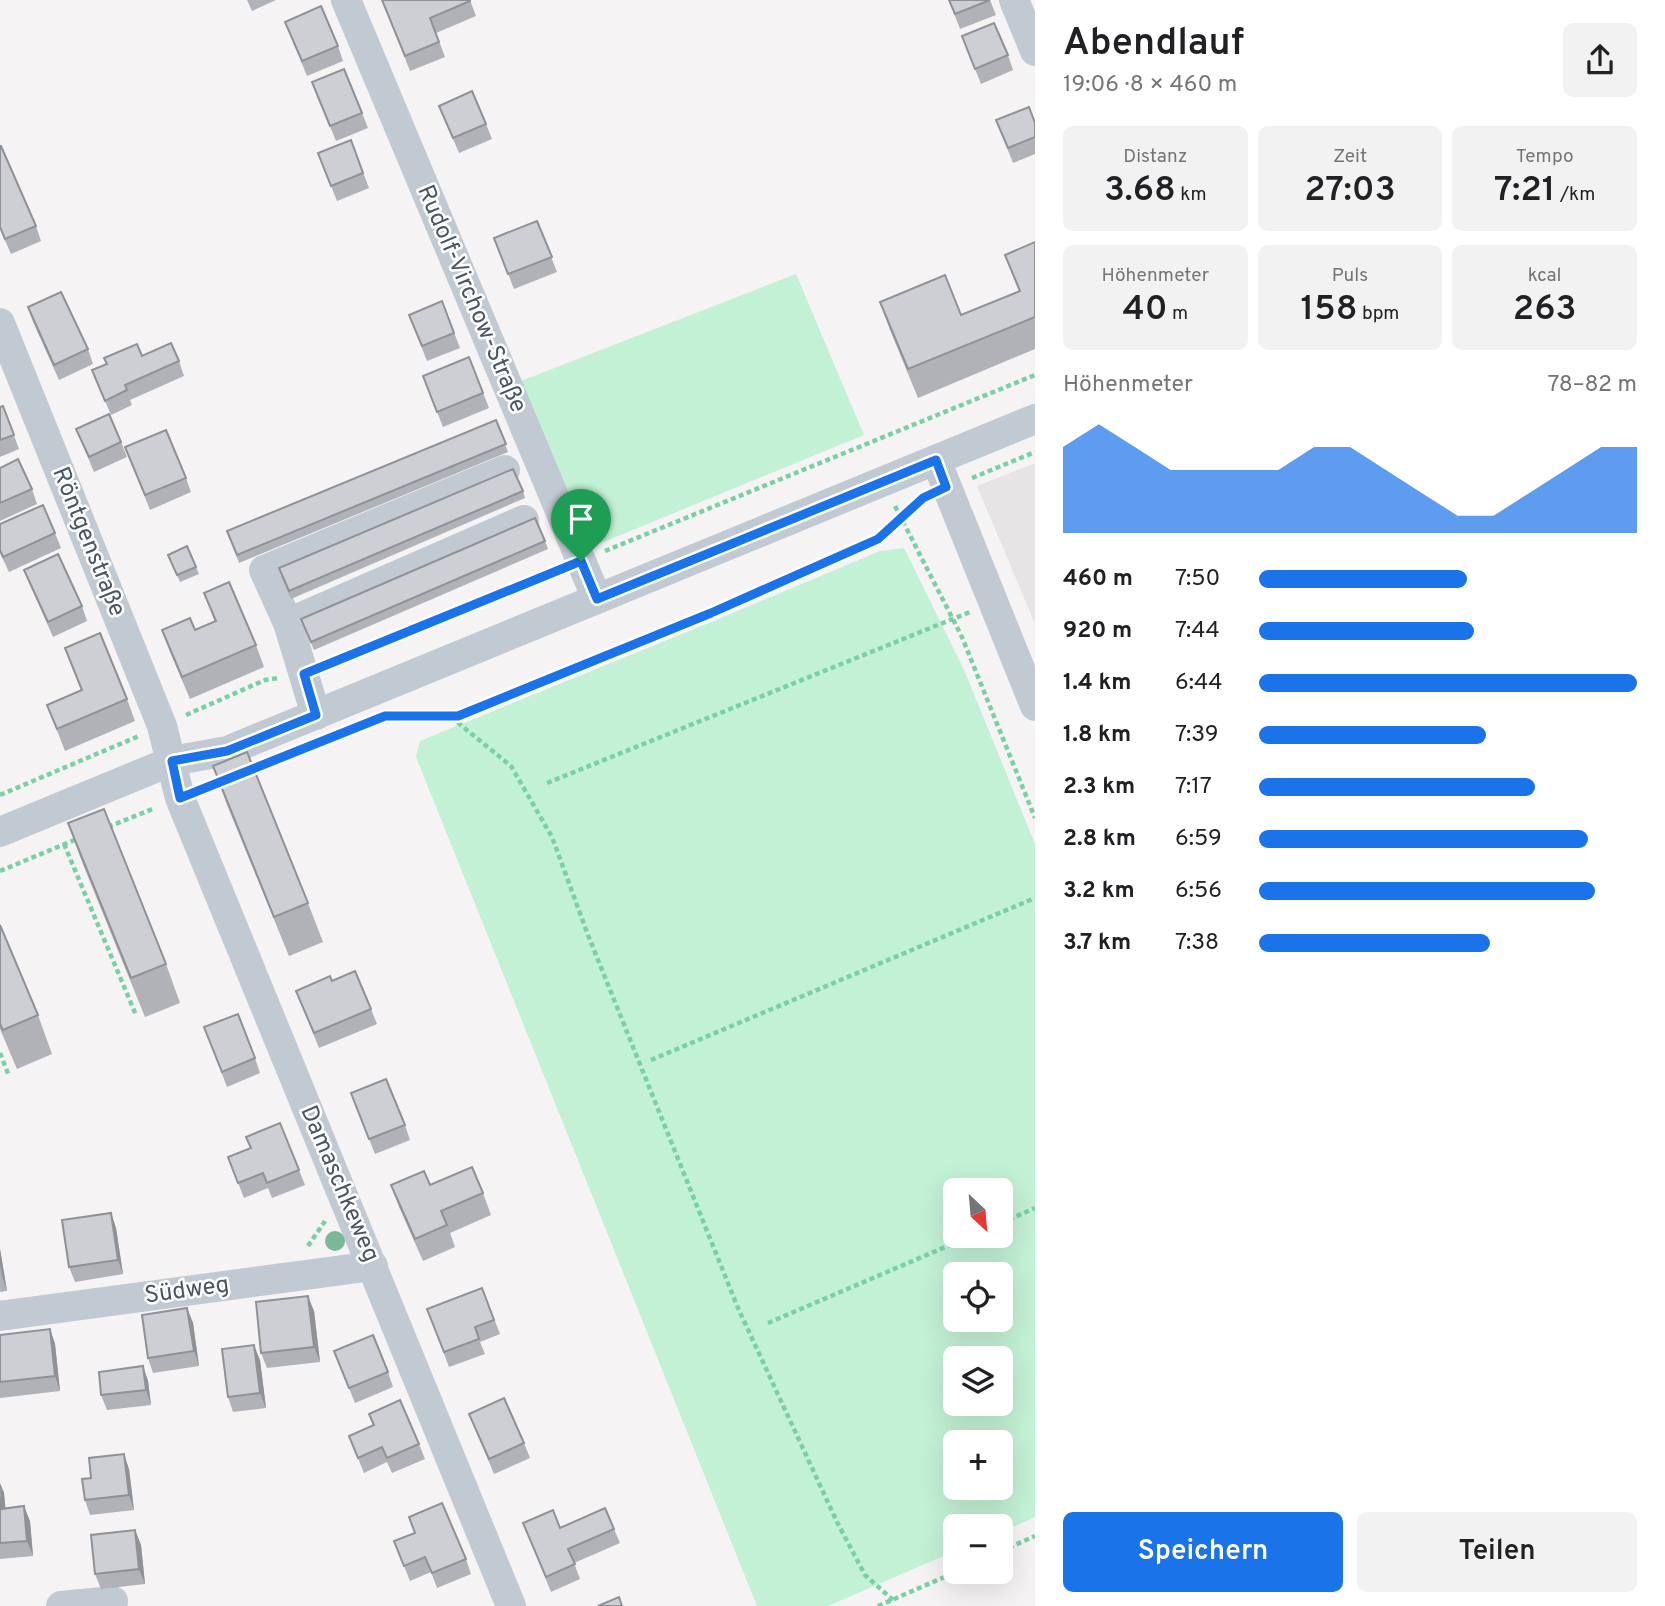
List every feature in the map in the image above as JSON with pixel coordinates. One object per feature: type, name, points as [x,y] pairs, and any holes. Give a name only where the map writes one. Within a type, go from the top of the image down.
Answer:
[{"type":"street","name":"Rudolf-Virchow-Straße","points":[[346,0],[597,599]]},
{"type":"street","points":[[1014,0],[1035,51]]},
{"type":"street","name":"Röntgenstraße","points":[[0,323],[162,726],[172,761]]},
{"type":"street","points":[[0,832],[172,761],[227,751],[1035,419]]},
{"type":"street","points":[[936,460],[1035,706]]},
{"type":"street","points":[[316,715],[288,623],[264,570],[505,470]]},
{"type":"street","points":[[288,623],[524,520]]},
{"type":"street","name":"Damaschkeweg","points":[[172,761],[180,798],[511,1606]]},
{"type":"street","name":"Südweg","points":[[0,1316],[373,1266]]},
{"type":"street","points":[[61,1606],[113,1601]]},
{"type":"path","points":[[304,674],[1035,375]]},
{"type":"path","points":[[385,716],[458,716],[483,706],[711,613],[878,539],[923,498],[1035,452]]},
{"type":"path","points":[[882,482],[962,637],[1035,818]]},
{"type":"path","points":[[547,783],[993,603]]},
{"type":"path","points":[[450,716],[511,766],[552,837],[587,936],[738,1308],[837,1522],[865,1575],[893,1600]]},
{"type":"path","points":[[103,829],[180,798]]},
{"type":"path","points":[[0,871],[77,839]]},
{"type":"path","points":[[64,844],[136,1015]]},
{"type":"path","points":[[651,1060],[1035,898]]},
{"type":"path","points":[[0,1053],[9,1076]]},
{"type":"path","points":[[286,1278],[343,1195]]},
{"type":"path","points":[[1013,1218],[1035,1208]]},
{"type":"path","points":[[768,1323],[943,1248]]},
{"type":"path","points":[[1013,1546],[1035,1536]]},
{"type":"path","points":[[878,1606],[943,1578]]},
{"type":"shaded area","points":[[1035,463],[1035,624],[977,486]]},
{"type":"green space","points":[[796,274],[864,435],[589,548],[521,381]]},
{"type":"green space","points":[[904,548],[965,672],[1035,844],[1035,1517],[1013,1527],[1013,1514],[943,1514],[943,1556],[828,1606],[757,1606],[416,757],[420,741],[880,551]]},
{"type":"building","points":[[382,0],[470,1],[430,18],[439,42],[405,56]]},
{"type":"building","points":[[949,0],[990,0],[955,14]]},
{"type":"building","points":[[321,6],[338,46],[302,61],[285,22]]},
{"type":"building","points":[[994,23],[1008,55],[975,69],[962,36]]},
{"type":"building","points":[[344,69],[362,113],[330,126],[312,82]]},
{"type":"building","points":[[472,91],[486,124],[453,138],[439,106]]},
{"type":"building","points":[[1029,107],[1035,123],[1035,137],[1008,148],[996,120]]},
{"type":"building","points":[[351,140],[363,173],[331,186],[318,153]]},
{"type":"building","points":[[0,146],[36,226],[5,239],[0,227]]},
{"type":"building","points":[[537,221],[552,257],[508,274],[494,238]]},
{"type":"building","points":[[1035,242],[1035,317],[908,369],[880,302],[945,275],[961,315],[1020,291],[1005,255]]},
{"type":"building","points":[[61,292],[88,349],[54,365],[28,307]]},
{"type":"building","points":[[442,301],[454,333],[422,346],[409,315]]},
{"type":"building","points":[[171,343],[179,361],[125,385],[127,390],[105,401],[92,370],[107,364],[104,358],[137,344],[142,356]]},
{"type":"building","points":[[469,357],[483,393],[437,412],[423,376]]},
{"type":"building","points":[[3,406],[14,435],[0,440],[0,407]]},
{"type":"building","points":[[109,414],[121,442],[89,457],[76,429]]},
{"type":"building","points":[[496,420],[506,444],[237,555],[227,531]]},
{"type":"building","points":[[166,430],[186,478],[145,495],[125,447]]},
{"type":"building","points":[[18,459],[32,489],[0,503],[0,468]]},
{"type":"building","points":[[513,469],[523,491],[289,591],[279,568]]},
{"type":"building","points":[[43,505],[55,533],[3,557],[0,550],[0,524]]},
{"type":"building","points":[[535,518],[545,541],[311,642],[301,619]]},
{"type":"building","points":[[187,546],[196,567],[177,575],[168,555]]},
{"type":"building","points":[[58,554],[82,606],[48,622],[24,570]]},
{"type":"building","points":[[229,582],[256,645],[182,677],[162,630],[190,618],[195,630],[216,621],[204,593]]},
{"type":"building","points":[[100,633],[127,699],[57,729],[47,705],[82,690],[65,648]]},
{"type":"building","points":[[247,752],[308,903],[274,917],[213,766]]},
{"type":"building","points":[[104,809],[166,964],[131,978],[68,823]]},
{"type":"building","points":[[0,925],[38,1015],[3,1030],[0,1024]]},
{"type":"building","points":[[355,971],[371,1009],[314,1033],[296,991],[330,976],[332,981]]},
{"type":"building","points":[[238,1014],[255,1058],[222,1072],[204,1027]]},
{"type":"building","points":[[386,1079],[405,1125],[369,1139],[351,1093]]},
{"type":"building","points":[[280,1123],[299,1170],[267,1183],[263,1173],[238,1183],[228,1157],[251,1148],[246,1137]]},
{"type":"building","points":[[472,1167],[483,1193],[441,1211],[447,1225],[415,1239],[391,1185],[424,1171],[430,1185]]},
{"type":"building","points":[[111,1213],[118,1260],[69,1267],[62,1220]]},
{"type":"building","points":[[482,1288],[494,1320],[475,1327],[479,1339],[444,1352],[427,1309]]},
{"type":"building","points":[[308,1296],[314,1347],[261,1353],[256,1302]]},
{"type":"building","points":[[187,1308],[194,1351],[148,1358],[142,1315]]},
{"type":"building","points":[[50,1329],[55,1376],[0,1382],[0,1335]]},
{"type":"building","points":[[373,1335],[388,1372],[349,1388],[334,1351]]},
{"type":"building","points":[[254,1345],[260,1393],[228,1397],[222,1349]]},
{"type":"building","points":[[143,1366],[146,1390],[101,1395],[99,1372]]},
{"type":"building","points":[[504,1398],[524,1443],[489,1459],[469,1414]]},
{"type":"building","points":[[400,1400],[419,1444],[387,1458],[382,1447],[358,1458],[349,1436],[374,1425],[369,1414]]},
{"type":"building","points":[[124,1454],[129,1495],[85,1500],[82,1479],[91,1478],[89,1458]]},
{"type":"building","points":[[0,1497],[1,1509],[24,1506],[27,1541],[0,1543]]},
{"type":"building","points":[[442,1503],[466,1559],[432,1573],[425,1557],[404,1566],[394,1541],[415,1533],[409,1517]]},
{"type":"building","points":[[605,1508],[614,1529],[568,1549],[575,1564],[546,1577],[523,1523],[553,1510],[560,1528]]},
{"type":"building","points":[[135,1530],[139,1569],[95,1574],[91,1535]]},
{"type":"building","points":[[619,1597],[622,1606],[598,1606]]},
{"type":"route","points":[[936,460],[946,487],[923,498],[878,539],[711,613],[458,716],[385,716],[180,798],[172,761],[227,751],[316,715],[304,674],[581,561],[597,599],[936,460]]}]
